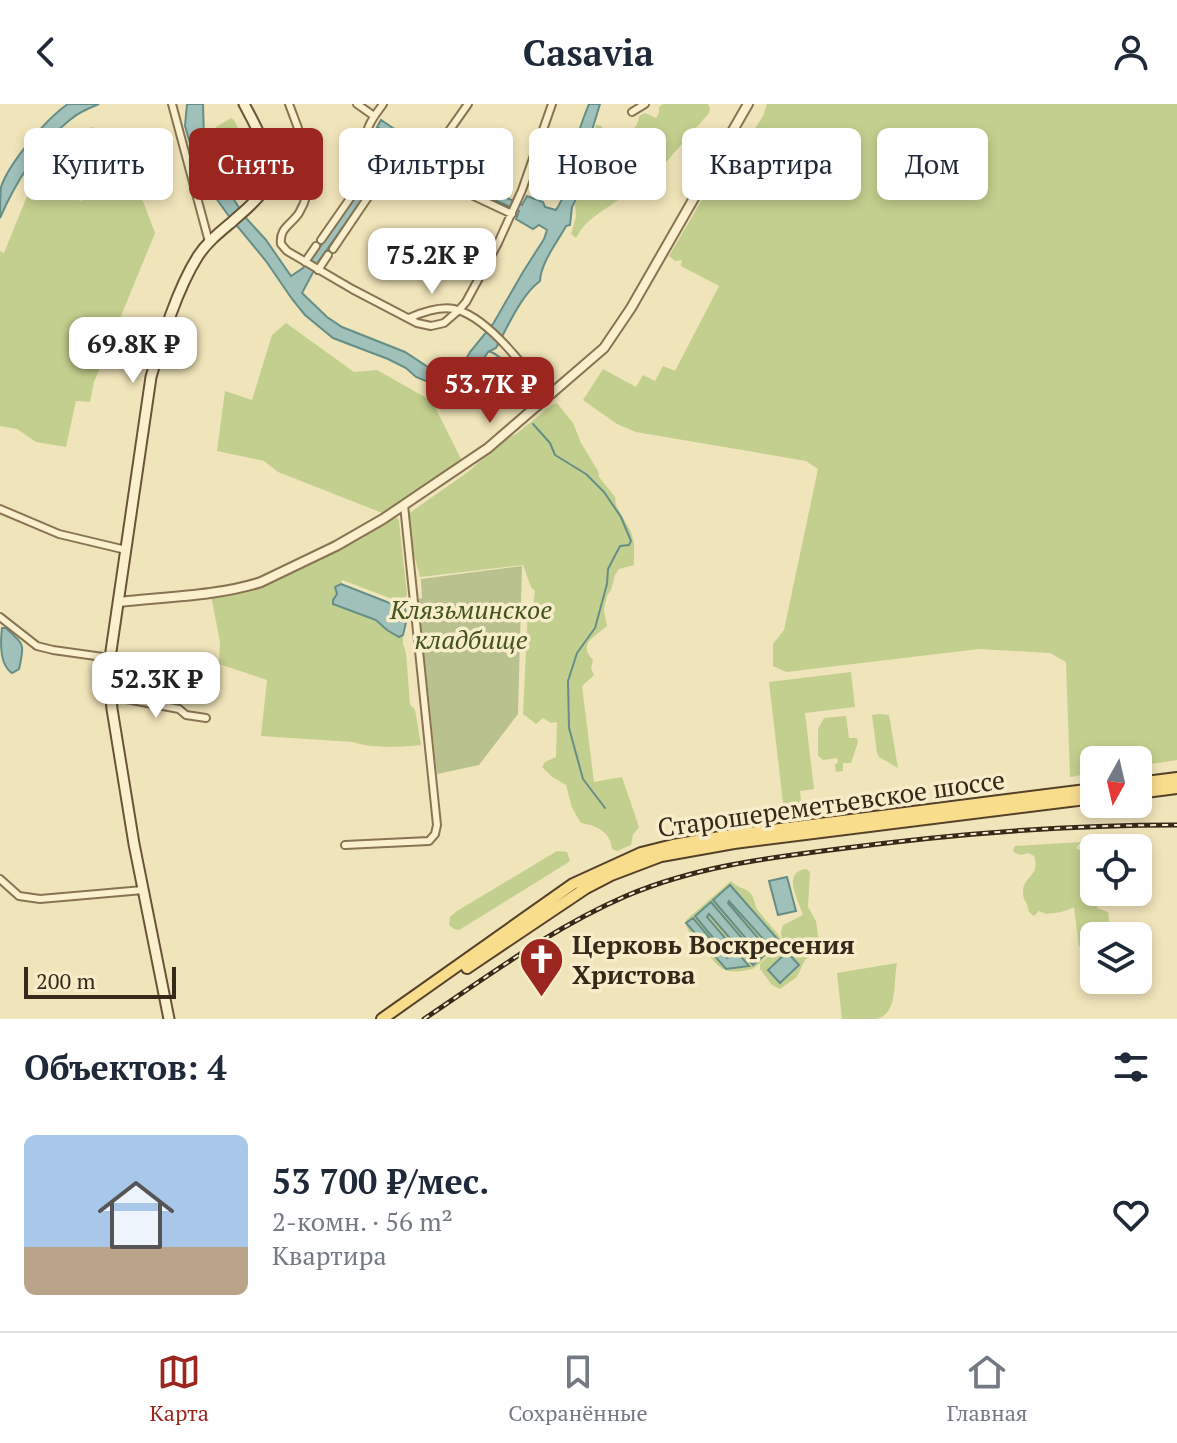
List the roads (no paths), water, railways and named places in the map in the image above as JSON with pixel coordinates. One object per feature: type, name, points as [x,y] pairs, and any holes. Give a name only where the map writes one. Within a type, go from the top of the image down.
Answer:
[{"type":"main road","points":[[169,1019],[143,890],[111,696],[110,658],[151,377],[161,342],[194,263],[209,242],[250,206],[264,189],[269,170],[264,148],[244,104]]},
{"type":"main road","points":[[1152,781],[1177,778]]},
{"type":"main road","points":[[1152,791],[1177,788]]},
{"type":"main road","name":"Старошереметьевское шоссе","points":[[382,1019],[573,884],[641,853],[732,835],[1080,791]]},
{"type":"main road","name":"Старошереметьевское шоссе","points":[[394,1019],[586,888],[661,856],[749,841],[1080,800]]},
{"type":"street","points":[[172,104],[209,242]]},
{"type":"street","points":[[289,104],[305,146],[309,181],[303,204],[295,218],[283,229],[280,240],[287,251],[425,325],[437,325],[449,319],[475,287],[513,212],[552,104]]},
{"type":"street","points":[[357,104],[374,116]]},
{"type":"street","points":[[451,128],[468,104]]},
{"type":"street","points":[[632,112],[645,104]]},
{"type":"street","points":[[119,602],[204,593],[261,582],[336,546],[488,448],[589,362],[615,333],[748,104]]},
{"type":"street","points":[[368,128],[381,105]]},
{"type":"street","points":[[306,262],[349,200]]},
{"type":"street","points":[[318,269],[365,200]]},
{"type":"street","points":[[484,200],[513,212]]},
{"type":"street","points":[[409,319],[448,308],[459,310],[481,324],[510,350],[546,397]]},
{"type":"street","points":[[345,845],[421,842],[433,838],[437,825],[404,505]]},
{"type":"street","points":[[0,509],[59,534],[126,550]]},
{"type":"street","points":[[0,617],[37,646],[110,658]]},
{"type":"street","points":[[111,696],[179,709],[186,715],[206,718]]},
{"type":"street","points":[[0,879],[19,896],[40,899],[143,890]]},
{"type":"water","points":[[68,104],[99,104],[84,110],[61,128],[42,128]]},
{"type":"water","points":[[187,104],[203,104],[204,128],[189,128],[189,140],[185,126]]},
{"type":"water","points":[[589,104],[600,104],[593,127],[580,128]]},
{"type":"water","points":[[381,120],[393,128],[377,127]]},
{"type":"water","points":[[24,149],[24,174],[0,218],[1,187]]},
{"type":"water","points":[[527,196],[529,200],[538,200],[545,207],[556,210],[561,200],[576,200],[570,225],[566,226],[550,253],[540,281],[521,303],[496,348],[488,352],[465,387],[448,390],[416,377],[388,359],[333,338],[305,315],[217,200],[234,200],[291,276],[313,257],[353,200],[362,200],[319,261],[302,293],[342,327],[405,352],[437,373],[451,374],[461,368],[493,324],[547,230],[539,225],[533,229],[516,219],[519,211],[494,200],[511,200],[522,205]]},
{"type":"water","points":[[341,584],[405,609],[407,618],[403,635],[399,637],[376,620],[333,604],[337,594],[335,587]]},
{"type":"water","points":[[2,628],[6,628],[22,645],[19,669],[12,673],[3,660]]},
{"type":"water","points":[[787,877],[796,911],[778,915],[769,881]]},
{"type":"water","points":[[730,885],[780,942],[772,949],[729,901],[769,951],[753,965],[709,914],[707,917],[749,966],[726,969],[686,923],[693,918],[729,957],[695,916],[711,902],[753,951],[755,949],[713,900]]},
{"type":"water","points":[[787,952],[799,965],[780,983],[768,970]]},
{"type":"waterway","points":[[489,351],[508,367],[527,408]]},
{"type":"waterway","points":[[533,424],[550,443],[555,455],[586,474],[604,492],[621,517],[631,541],[629,545],[620,546],[608,569],[595,628],[577,653],[568,681],[569,728],[583,779],[605,808]]},
{"type":"railway","points":[[424,1019],[522,953],[599,908],[652,886],[704,871],[784,856],[965,835],[1177,825]]},
{"type":"place","name":"Церковь Воскресения Христова","points":[[541,998]]},
{"type":"park label","name":"Клязьминское кладбище","points":[[471,624]]}]
